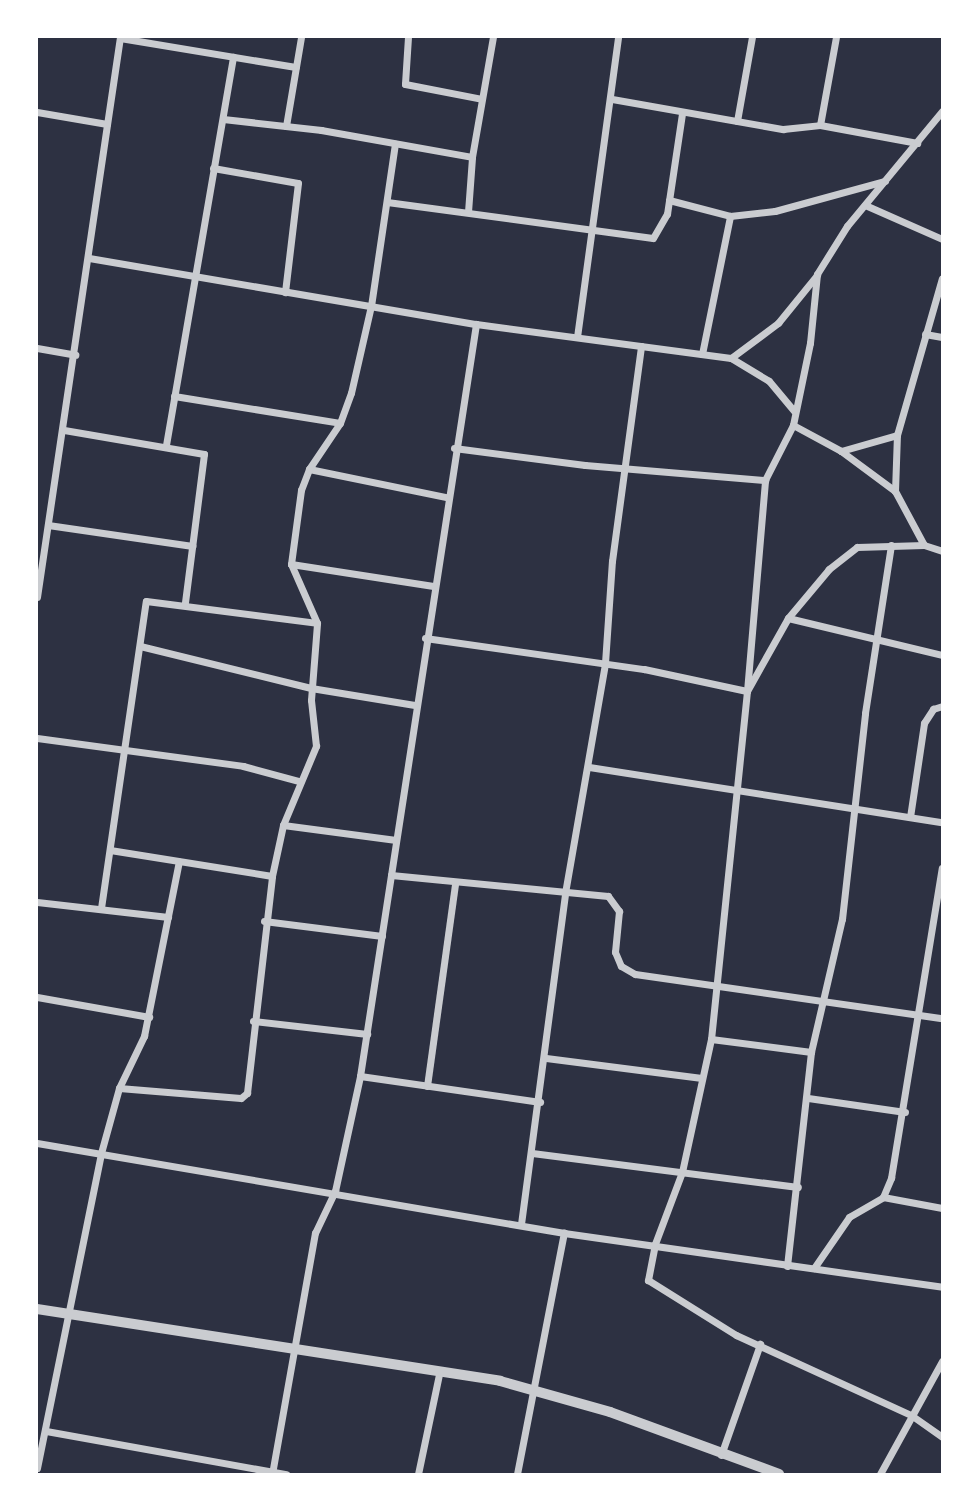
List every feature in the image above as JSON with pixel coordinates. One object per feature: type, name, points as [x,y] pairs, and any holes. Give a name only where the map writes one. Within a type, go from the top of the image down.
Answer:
[{"type":"street","points":[[37,597],[64,430],[120,37],[296,67]]},
{"type":"street","points":[[286,126],[301,37]]},
{"type":"street","points":[[408,37],[405,85],[482,99]]},
{"type":"street","points":[[468,212],[471,157],[493,37]]},
{"type":"street","points":[[577,337],[612,99],[618,37]]},
{"type":"street","points":[[737,121],[752,37]]},
{"type":"street","points":[[820,125],[836,37]]},
{"type":"street","points":[[166,445],[233,57]]},
{"type":"street","points":[[612,99],[681,114],[783,128],[820,125],[917,143]]},
{"type":"street","points":[[731,358],[778,323],[817,274],[865,205],[942,111]]},
{"type":"street","points":[[37,112],[107,124]]},
{"type":"street","points":[[387,202],[468,212],[593,234],[653,238],[664,222],[669,200],[681,114]]},
{"type":"street","points":[[223,119],[286,126],[471,157]]},
{"type":"street","points":[[119,1088],[245,1097],[264,921],[272,876],[283,825],[299,781],[310,767],[316,746],[311,688],[317,623],[290,564],[301,491],[309,469],[341,423],[371,306],[395,144]]},
{"type":"street","points":[[213,168],[298,183],[285,292]]},
{"type":"street","points":[[669,200],[730,216],[782,209],[885,181]]},
{"type":"street","points":[[865,205],[942,239]]},
{"type":"street","points":[[702,354],[730,216]]},
{"type":"street","points":[[89,258],[476,324],[731,358],[769,381],[794,411]]},
{"type":"street","points":[[817,274],[810,343],[793,425],[765,481],[719,983],[711,1039],[682,1172],[655,1244],[648,1280],[652,1286],[760,1344],[911,1415],[942,1437]]},
{"type":"street","points":[[895,491],[897,435],[942,278]]},
{"type":"street","points":[[273,1472],[315,1233],[335,1191],[360,1076],[446,497],[476,324]]},
{"type":"street","points":[[925,334],[942,337]]},
{"type":"street","points":[[521,1224],[546,1058],[565,893],[589,767],[604,663],[612,561],[641,346]]},
{"type":"street","points":[[37,348],[75,355]]},
{"type":"street","points":[[174,396],[341,423]]},
{"type":"street","points":[[793,425],[841,451],[895,491],[924,545]]},
{"type":"street","points":[[64,430],[166,445],[204,454],[185,603]]},
{"type":"street","points":[[841,451],[897,435]]},
{"type":"street","points":[[454,448],[625,469],[765,481]]},
{"type":"street","points":[[309,469],[446,497]]},
{"type":"street","points":[[48,524],[192,545]]},
{"type":"street","points":[[786,1266],[798,1187],[811,1052],[826,999],[842,919],[875,639],[891,545]]},
{"type":"street","points":[[747,691],[788,618],[806,592],[857,547],[924,545],[942,551]]},
{"type":"street","points":[[290,564],[433,586]]},
{"type":"street","points":[[101,908],[146,601],[185,603],[317,623]]},
{"type":"street","points":[[788,618],[942,655]]},
{"type":"street","points":[[425,638],[604,663],[747,691]]},
{"type":"street","points":[[140,646],[311,688],[415,705]]},
{"type":"street","points":[[910,817],[924,723],[933,709],[942,706]]},
{"type":"street","points":[[37,738],[243,766],[299,781]]},
{"type":"street","points":[[589,767],[942,822]]},
{"type":"street","points":[[283,825],[396,840]]},
{"type":"street","points":[[110,850],[272,876]]},
{"type":"street","points":[[37,1468],[101,1153],[119,1088],[149,1017],[179,861]]},
{"type":"street","points":[[883,1197],[905,1112],[916,1013],[942,868]]},
{"type":"street","points":[[391,875],[608,896],[619,911],[614,952],[621,966],[635,974],[719,983],[942,1018]]},
{"type":"street","points":[[427,1086],[455,883]]},
{"type":"street","points":[[37,902],[168,917]]},
{"type":"street","points":[[264,921],[382,936]]},
{"type":"street","points":[[37,997],[149,1017]]},
{"type":"street","points":[[253,1021],[366,1034]]},
{"type":"street","points":[[711,1039],[811,1052]]},
{"type":"street","points":[[546,1058],[702,1079]]},
{"type":"street","points":[[360,1076],[540,1102]]},
{"type":"street","points":[[808,1098],[905,1112]]},
{"type":"street","points":[[37,1143],[335,1191],[564,1233],[942,1287]]},
{"type":"street","points":[[532,1153],[798,1187]]},
{"type":"street","points":[[814,1268],[849,1217],[883,1197],[942,1208]]},
{"type":"street","points":[[517,1474],[564,1233]]},
{"type":"street","points":[[37,1309],[440,1370],[533,1390],[610,1412],[720,1455],[779,1474]]},
{"type":"street","points":[[720,1455],[760,1344]]},
{"type":"street","points":[[880,1474],[942,1361]]},
{"type":"street","points":[[418,1474],[440,1370]]},
{"type":"street","points":[[46,1431],[286,1474]]}]
